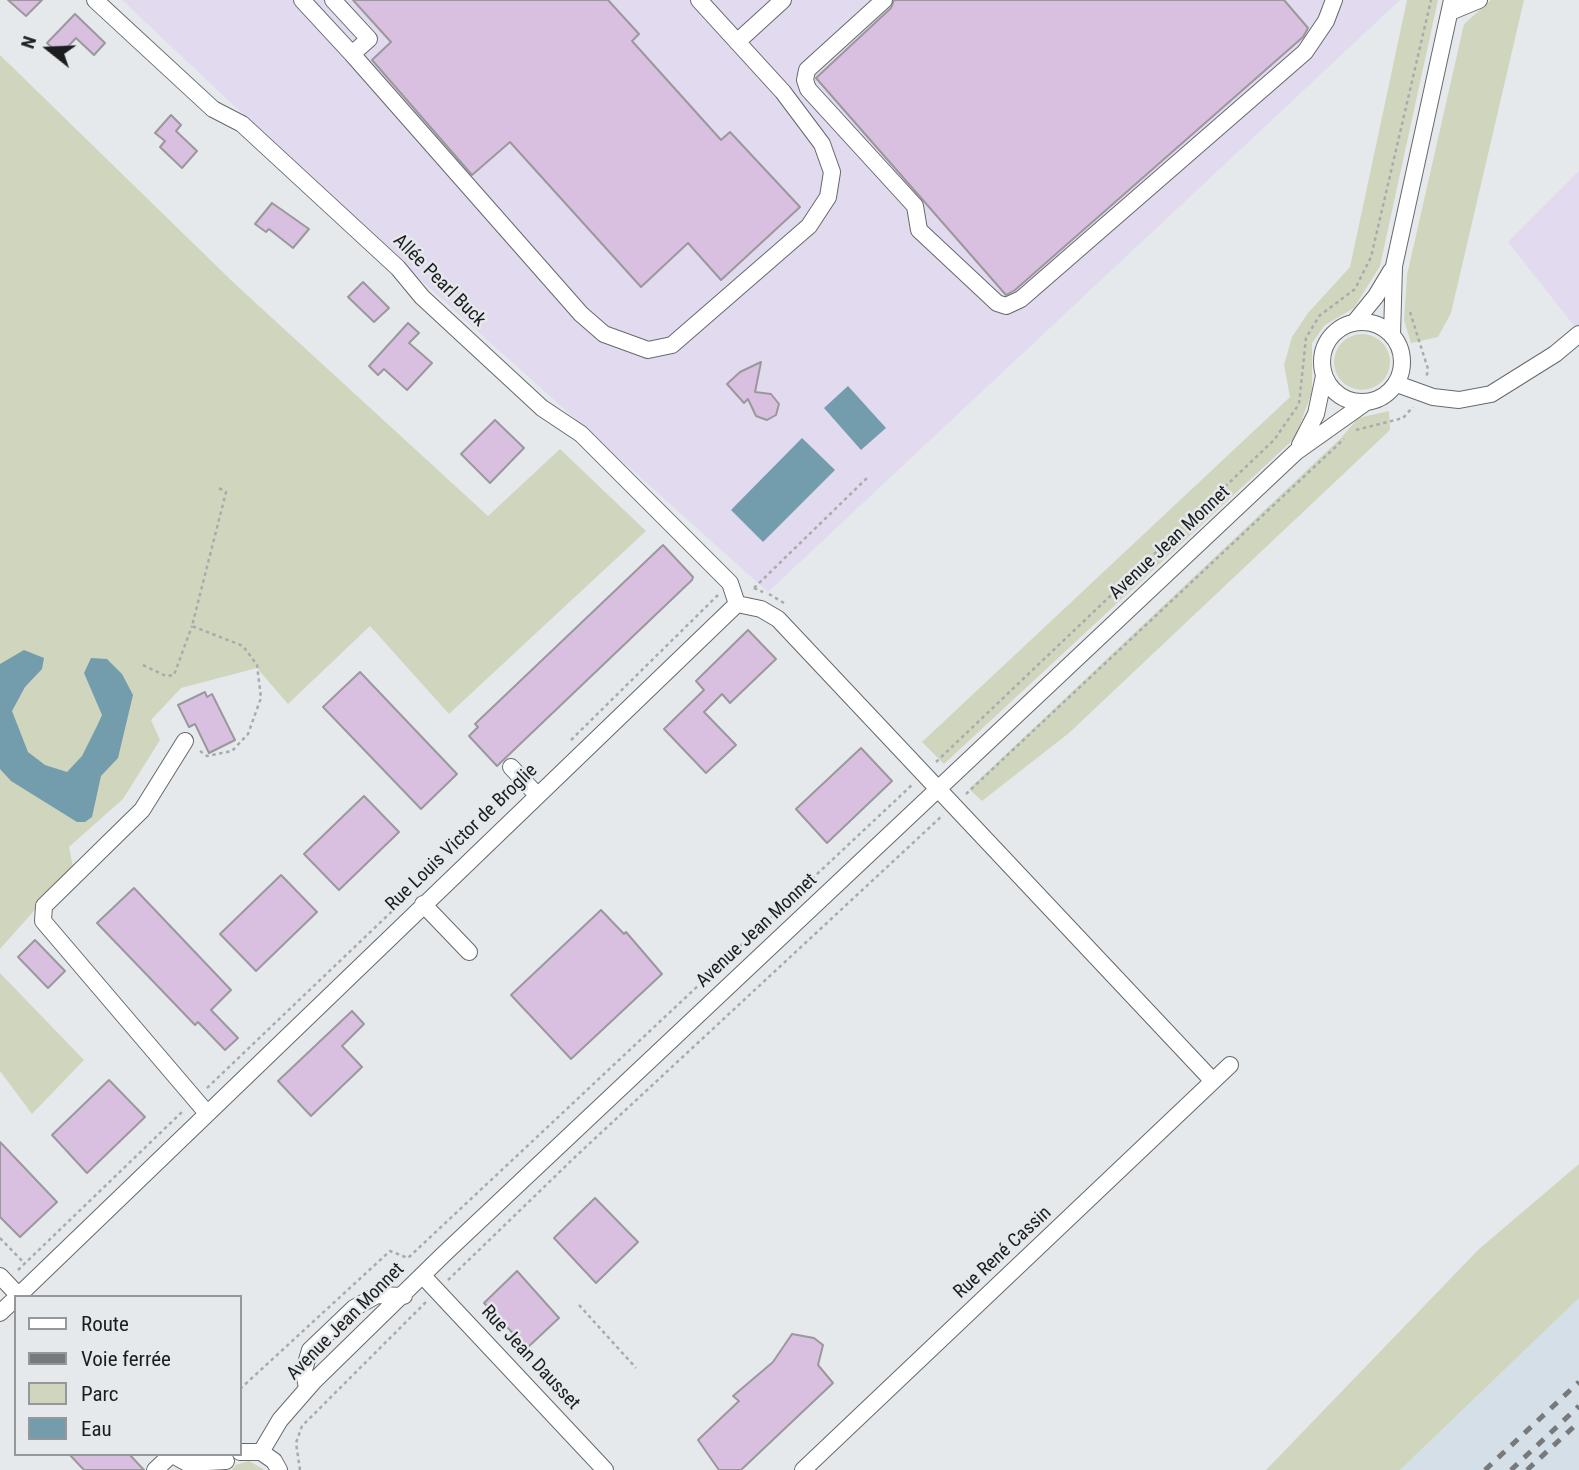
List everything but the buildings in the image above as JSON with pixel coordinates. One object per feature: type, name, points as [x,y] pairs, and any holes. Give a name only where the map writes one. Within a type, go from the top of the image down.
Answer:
[{"type":"street","name":"Allée Pearl Buck","points":[[95,0],[213,109],[242,124],[398,268],[422,297],[542,408],[582,434],[730,583],[737,604]]},
{"type":"street","points":[[302,0],[581,314],[604,334],[648,350],[672,345],[809,226],[828,197],[832,172],[822,144],[783,92],[699,0]]},
{"type":"street","points":[[333,0],[369,39],[352,54]]},
{"type":"street","points":[[737,42],[783,0]]},
{"type":"street","points":[[884,0],[807,70],[805,80],[808,89],[915,206],[919,230],[996,303],[1006,306],[1021,299],[1305,52],[1326,21],[1335,0]]},
{"type":"street","points":[[1394,266],[1376,296],[1354,323],[1331,337],[1324,349],[1324,376],[1340,396],[1365,403],[1388,394],[1397,384],[1403,358],[1392,335],[1394,266],[1451,6],[1479,0]]},
{"type":"street","points":[[1354,323],[1368,322],[1392,335]]},
{"type":"street","points":[[1397,384],[1433,397],[1459,400],[1491,394],[1555,354],[1579,334]]},
{"type":"street","name":"Avenue Jean Monnet","points":[[1296,452],[1317,414],[1324,376]]},
{"type":"street","name":"Avenue Jean Monnet","points":[[261,1452],[280,1420],[307,1390],[424,1276],[1296,452],[1365,403]]},
{"type":"street","points":[[737,604],[761,609],[778,619],[1212,1080]]},
{"type":"street","name":"Rue Louis Victor de Broglie","points":[[20,1295],[206,1112],[737,604]]},
{"type":"street","points":[[185,741],[142,810],[44,906],[43,921],[206,1112]]},
{"type":"street","points":[[511,767],[537,795]]},
{"type":"street","points":[[424,904],[469,952]]},
{"type":"street","name":"Rue René Cassin","points":[[803,1470],[1192,1104],[1212,1080],[1230,1065]]},
{"type":"street","name":"Rue Jean Dausset","points":[[424,1276],[605,1470]]},
{"type":"street","points":[[3,1279],[16,1295]]},
{"type":"street","points":[[307,1390],[304,1370],[310,1350],[319,1341],[354,1308],[377,1295],[404,1296]]},
{"type":"street","name":"Rue Louis Victor de Broglie","points":[[0,1312],[14,1300]]},
{"type":"street","points":[[175,1456],[194,1466],[261,1452],[274,1461],[279,1470]]},
{"type":"street","points":[[155,1470],[169,1456]]},
{"type":"path","points":[[242,1387],[390,1251],[408,1258],[923,775],[1274,440],[1299,404],[1306,338],[1319,316],[1355,289],[1371,257],[1431,0]]},
{"type":"path","points":[[300,1470],[296,1443],[302,1426],[438,1290],[575,1157],[1347,437]]},
{"type":"path","points":[[737,604],[869,476]]},
{"type":"path","points":[[143,665],[166,676],[174,675],[192,626],[226,492],[217,487]]},
{"type":"path","points":[[565,745],[730,583]]},
{"type":"path","points":[[185,741],[207,756],[232,751],[248,734],[261,698],[257,666],[243,646],[192,626]]},
{"type":"path","points":[[3,1279],[25,1264],[416,888]]},
{"type":"path","points":[[0,1238],[25,1264]]},
{"type":"path","points":[[579,1305],[636,1368]]},
{"type":"shaded area","points":[[122,0],[1400,0],[768,592],[386,249]]},
{"type":"shaded area","points":[[1579,171],[1579,332],[1508,242]]},
{"type":"shaded area","points":[[1579,1298],[1579,1470],[1400,1470]]},
{"type":"green space","points":[[1407,0],[1438,0],[1380,266],[1354,308],[1325,325],[1312,343],[1312,392],[1295,438],[944,764],[922,742],[1290,397],[1284,365],[1292,337],[1308,313],[1350,267]]},
{"type":"green space","points":[[1491,0],[1524,0],[1451,313],[1438,337],[1411,343],[1404,320],[1407,275],[1464,24]]},
{"type":"green space","points":[[0,55],[235,284],[488,516],[560,449],[646,531],[449,714],[370,626],[288,704],[257,668],[181,688],[151,720],[160,740],[123,799],[69,847],[73,867],[0,949]]},
{"type":"green space","points":[[1356,334],[1368,334],[1382,342],[1390,356],[1388,373],[1382,382],[1368,390],[1356,390],[1339,378],[1334,368],[1334,356],[1346,339]]},
{"type":"green space","points":[[1389,411],[1390,430],[1069,733],[982,801],[969,789],[1341,438],[1358,418]]},
{"type":"green space","points":[[0,973],[84,1060],[32,1114],[0,1071]]},
{"type":"green space","points":[[1579,1164],[1579,1298],[1400,1470],[1266,1470],[1479,1249]]},
{"type":"green space","points":[[249,1461],[265,1470],[231,1470],[236,1465]]},
{"type":"water","points":[[848,386],[886,428],[861,450],[824,408]]},
{"type":"water","points":[[802,438],[835,470],[763,542],[731,510]]},
{"type":"water","points":[[24,650],[44,658],[42,669],[25,687],[12,711],[28,752],[45,765],[67,772],[82,756],[102,715],[84,673],[91,658],[107,659],[122,674],[133,695],[118,758],[101,776],[92,817],[85,822],[77,822],[11,781],[0,769],[0,664]]},
{"type":"railway","points":[[1485,1470],[1579,1382]]},
{"type":"railway","points":[[1511,1470],[1579,1406]]},
{"type":"railway","points":[[1527,1470],[1579,1422]]}]
